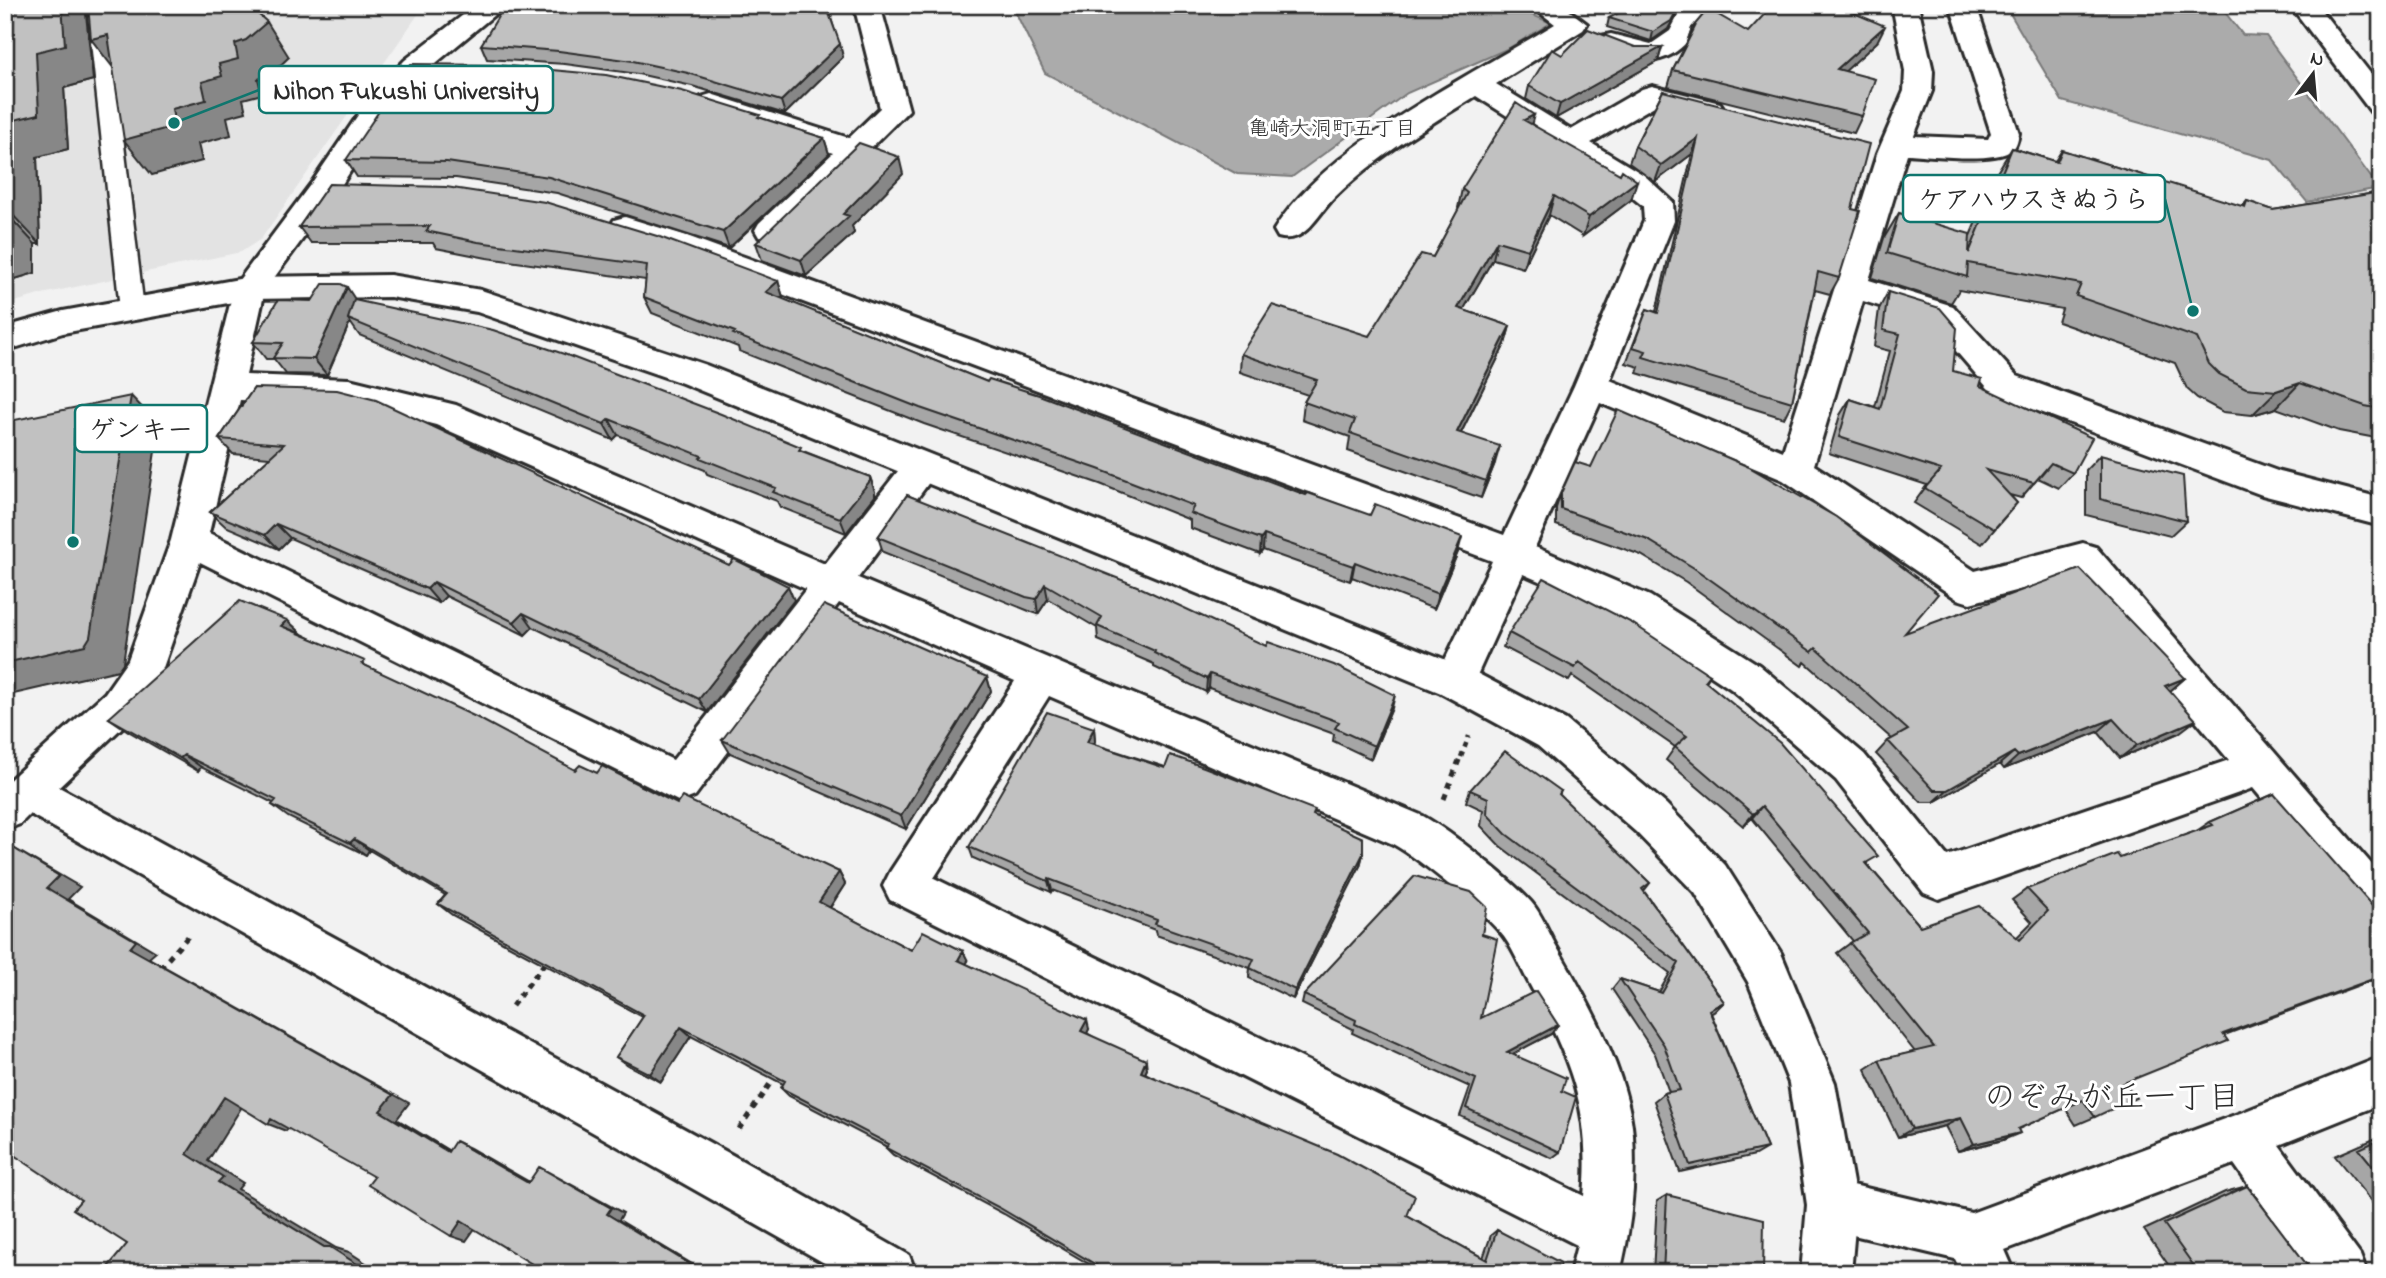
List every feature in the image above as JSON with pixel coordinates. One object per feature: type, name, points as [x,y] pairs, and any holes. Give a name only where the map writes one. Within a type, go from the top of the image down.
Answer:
[{"type":"main road","points":[[493,5],[415,66],[383,99],[324,188],[250,288],[189,540],[145,667],[119,705],[16,801],[480,1045],[717,1173],[891,1273]]},
{"type":"main road","points":[[735,265],[895,110],[867,5]]},
{"type":"main road","points":[[1543,5],[1602,39],[1635,51],[1656,53],[1680,36],[1692,16],[1683,5]]},
{"type":"main road","points":[[1794,470],[1852,286],[1885,149],[1918,91],[1919,71],[1905,5]]},
{"type":"main road","points":[[1885,149],[1990,148],[2002,145],[2005,133],[1963,5]]},
{"type":"main road","points":[[2303,5],[2381,106]]},
{"type":"main road","points":[[1289,230],[1323,191],[1373,147],[1574,23]]},
{"type":"main road","points":[[415,66],[455,67]]},
{"type":"main road","points":[[1454,681],[1591,386],[1659,221],[1658,202],[1633,182],[1476,84]]},
{"type":"main road","points":[[1570,143],[1652,95],[1736,116]]},
{"type":"main road","points":[[687,97],[735,109],[852,149]]},
{"type":"main road","points":[[324,188],[363,189]]},
{"type":"main road","points":[[597,219],[735,265],[1512,553],[1637,607],[1745,677],[1850,767],[1940,879],[2261,767]]},
{"type":"main road","points":[[5,339],[63,322],[250,288],[390,286],[481,301],[694,374],[1454,681],[1552,733],[1651,818],[1710,879],[1765,968],[1812,1083],[1832,1205],[1826,1273]]},
{"type":"main road","points":[[1852,286],[1942,314],[2005,385],[2275,485],[2381,512]]},
{"type":"main road","points":[[1591,386],[1794,470],[1970,588],[2083,558],[2381,908]]},
{"type":"main road","points":[[226,387],[349,391],[444,414],[1041,675],[1408,830],[1427,841],[1517,918],[1566,1007],[1602,1091],[1609,1135],[1600,1253],[905,886],[1041,675]]},
{"type":"main road","points":[[189,540],[680,783],[921,467]]},
{"type":"main road","points":[[1832,1205],[1981,1255],[2243,1136],[2381,1080]]},
{"type":"main road","points":[[2243,1136],[2342,1273]]},
{"type":"lane","points":[[97,5],[132,309]]},
{"type":"path","points":[[1427,841],[1471,728]]},
{"type":"path","points":[[153,976],[199,924]]},
{"type":"path","points":[[508,1013],[549,958]]},
{"type":"path","points":[[731,1141],[784,1063]]},
{"type":"shaded area","points":[[5,5],[424,6],[261,239],[241,252],[42,294],[5,305]]},
{"type":"shaded area","points":[[1012,5],[1510,5],[1551,23],[1509,48],[1407,93],[1292,177],[1237,174],[1045,73]]},
{"type":"shaded area","points":[[2005,5],[2219,5],[2243,35],[2266,36],[2379,188],[2307,202],[2272,160],[2062,101]]},
{"type":"building","points":[[5,5],[62,5],[65,45],[36,52],[39,114],[6,122],[8,210],[5,210]]},
{"type":"building","points":[[88,5],[248,5],[267,22],[246,40],[235,44],[238,59],[219,64],[222,76],[202,82],[206,100],[172,109],[175,126],[124,140],[108,35],[91,39]]},
{"type":"building","points":[[515,5],[828,5],[840,44],[781,101],[688,73],[633,61],[559,51],[481,45],[502,10],[513,10]]},
{"type":"building","points":[[1633,5],[1676,5],[1678,8],[1671,21],[1653,32],[1609,18]]},
{"type":"building","points":[[1773,5],[1835,5],[1885,26],[1837,69],[1875,79],[1862,116],[1673,70],[1696,25],[1692,28],[1708,9],[1748,32]]},
{"type":"building","points":[[1588,29],[1635,47],[1662,47],[1560,104],[1529,86],[1552,49],[1562,55]]},
{"type":"building","points":[[411,64],[496,65],[606,75],[682,91],[824,138],[723,232],[549,177],[447,162],[346,160]]},
{"type":"building","points":[[1663,91],[1869,144],[1852,209],[1860,211],[1839,278],[1818,272],[1792,402],[1643,357],[1646,351],[1633,347],[1647,309],[1658,313],[1698,138],[1661,165],[1635,146]]},
{"type":"building","points":[[1516,103],[1534,115],[1524,120],[1620,174],[1622,170],[1637,181],[1589,217],[1554,196],[1528,250],[1497,241],[1458,308],[1510,326],[1457,432],[1500,446],[1486,481],[1350,433],[1355,420],[1304,402],[1317,380],[1241,354],[1272,305],[1369,336],[1421,254],[1433,257],[1467,193],[1462,189]]},
{"type":"building","points":[[859,143],[899,157],[843,214],[849,216],[801,260],[756,243]]},
{"type":"building","points":[[2012,148],[2057,162],[2062,150],[2245,207],[2247,201],[2273,210],[2381,192],[2381,409],[2300,383],[2276,391],[2246,388],[2219,374],[2209,364],[2197,338],[2076,296],[2081,284],[1968,263],[1967,277],[1887,253],[1899,213],[1970,234],[1969,253]]},
{"type":"building","points":[[329,184],[446,187],[545,202],[657,236],[778,281],[766,292],[987,382],[989,379],[1039,395],[1306,495],[1308,493],[1370,515],[1375,504],[1462,537],[1438,594],[1355,562],[1353,566],[1264,535],[1261,539],[1190,513],[1194,506],[1098,469],[920,408],[644,297],[647,265],[478,242],[426,231],[430,226],[299,227]]},
{"type":"building","points":[[323,284],[341,284],[347,287],[314,359],[273,358],[283,343],[253,342],[278,300],[312,301]]},
{"type":"building","points":[[1888,292],[1940,308],[1957,328],[1953,371],[1982,379],[1980,386],[2092,438],[2073,473],[2051,463],[2034,483],[1986,470],[2017,503],[1994,529],[1925,488],[1941,470],[1839,437],[1850,399],[1880,409],[1900,334],[1883,330]]},
{"type":"building","points":[[354,300],[493,330],[564,354],[801,447],[799,450],[870,477],[870,481],[840,518],[773,492],[776,488],[700,458],[702,456],[609,419],[604,424],[348,319]]},
{"type":"building","points":[[254,388],[337,390],[376,400],[729,565],[734,559],[788,586],[699,699],[523,613],[514,622],[434,582],[427,589],[276,524],[265,535],[210,512],[284,444],[219,439]]},
{"type":"building","points":[[131,396],[90,637],[85,645],[5,663],[5,422]]},
{"type":"building","points":[[1618,410],[1749,467],[1836,517],[1938,594],[1905,633],[2080,569],[2185,678],[2165,686],[2196,720],[2137,745],[2113,719],[2018,756],[2014,752],[1947,790],[1934,790],[1888,741],[1908,730],[1816,648],[1812,652],[1694,568],[1648,540],[1561,509],[1561,493],[1575,462],[1591,467]]},
{"type":"building","points":[[2100,455],[2183,476],[2186,521],[2100,499]]},
{"type":"building","points":[[907,495],[1137,586],[1266,646],[1268,642],[1334,665],[1395,695],[1374,746],[1335,728],[1339,722],[1210,674],[1207,679],[1154,653],[1155,651],[1097,626],[1102,617],[1045,584],[1036,599],[1026,597],[878,537]]},
{"type":"building","points":[[1544,578],[1632,623],[1710,675],[1705,681],[1780,743],[1878,856],[1866,863],[1920,926],[1979,906],[2020,940],[2048,911],[2027,889],[2117,854],[2120,858],[2213,825],[2210,822],[2274,794],[2381,916],[2381,976],[2223,1034],[2228,1041],[2124,1083],[2136,1098],[2095,1117],[2083,1100],[2018,1129],[2020,1133],[1974,1144],[1961,1118],[1912,1129],[1879,1060],[1934,1047],[1850,943],[1868,933],[1762,806],[1753,814],[1675,747],[1687,736],[1579,662],[1575,668],[1509,633]]},
{"type":"building","points":[[240,601],[287,620],[281,626],[365,661],[362,664],[476,717],[575,770],[580,765],[597,773],[602,766],[677,804],[682,797],[839,872],[819,902],[911,950],[923,931],[963,951],[958,960],[1087,1020],[1081,1031],[1146,1060],[1141,1072],[1337,1154],[1415,1196],[1407,1216],[1487,1260],[1497,1230],[1561,1263],[1558,1273],[1110,1273],[1000,1208],[886,1148],[889,1144],[781,1088],[785,1081],[681,1027],[650,1074],[616,1057],[644,1015],[438,904],[447,894],[354,839],[350,843],[272,805],[276,800],[184,755],[180,758],[109,718]]},
{"type":"building","points":[[824,605],[987,677],[901,816],[722,740]]},
{"type":"building","points":[[1047,712],[1094,728],[1087,742],[1165,768],[1170,755],[1315,810],[1313,815],[1363,838],[1363,854],[1295,990],[1250,968],[1254,959],[1155,924],[1157,920],[1049,879],[1048,881],[969,847]]},
{"type":"building","points":[[1505,751],[1561,791],[1559,794],[1650,883],[1642,889],[1724,1002],[1709,1010],[1767,1148],[1690,1165],[1664,1093],[1680,1090],[1664,1045],[1620,979],[1662,993],[1679,963],[1506,834],[1487,814],[1488,798],[1470,790]]},
{"type":"building","points":[[5,843],[59,876],[47,888],[136,941],[130,948],[393,1095],[380,1111],[448,1152],[455,1141],[528,1183],[539,1167],[611,1208],[607,1214],[704,1273],[547,1273],[461,1221],[451,1236],[368,1185],[374,1177],[271,1119],[268,1124],[224,1097],[187,1154],[223,1177],[218,1182],[371,1273],[160,1273],[155,1270],[152,1273],[103,1273],[127,1244],[73,1209],[81,1200],[5,1149]]},
{"type":"building","points":[[1415,876],[1471,892],[1487,907],[1482,934],[1497,939],[1481,1018],[1536,991],[1558,1025],[1507,1052],[1566,1078],[1562,1091],[1576,1097],[1560,1152],[1466,1108],[1476,1079],[1355,1024],[1356,1020],[1304,995]]},
{"type":"building","points":[[2381,1139],[2381,1176],[2359,1149]]},
{"type":"building","points":[[2247,1186],[2313,1273],[2199,1273],[2164,1224]]},
{"type":"building","points":[[1667,1195],[1764,1219],[1763,1273],[1663,1273]]},
{"type":"place","name":"Nihon Fukushi University","points":[[174,123]]},
{"type":"place","name":"ケアハウスきぬうら","points":[[2193,311]]},
{"type":"place","name":"ゲンキー","points":[[73,542]]},
{"type":"district","name":"亀崎大洞町五丁目","points":[[1332,128]]},
{"type":"district","name":"のぞみが丘一丁目","points":[[2112,1096]]}]
